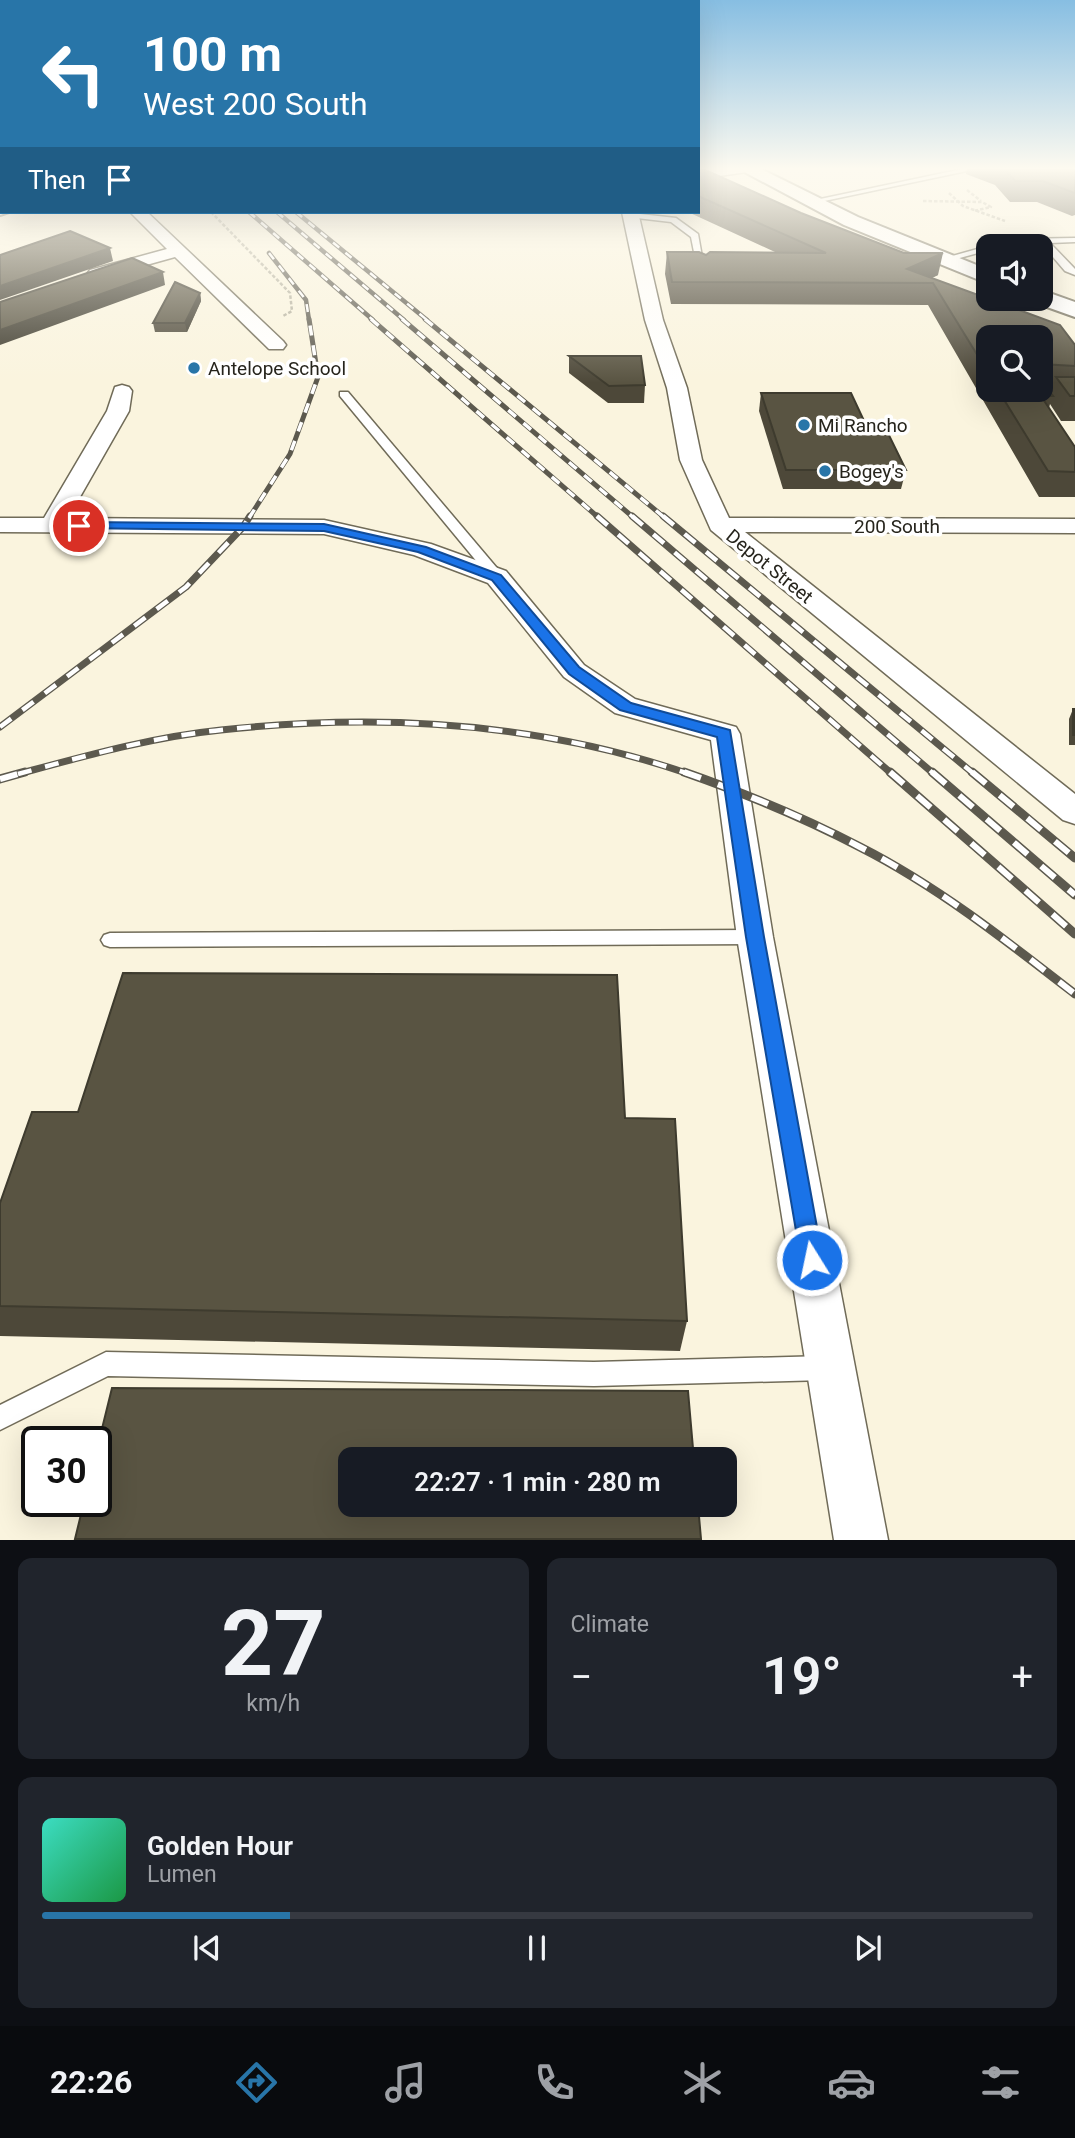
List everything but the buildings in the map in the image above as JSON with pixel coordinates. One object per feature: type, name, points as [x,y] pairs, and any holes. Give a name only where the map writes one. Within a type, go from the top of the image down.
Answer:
[{"type":"main road","points":[[896,240],[976,273]]},
{"type":"main road","points":[[1053,302],[1075,310]]},
{"type":"street","points":[[167,240],[276,345]]},
{"type":"street","name":"Depot Street","points":[[637,240],[654,320],[677,388],[691,460],[720,525],[1075,812]]},
{"type":"street","points":[[77,281],[137,261],[179,251]]},
{"type":"street","points":[[52,525],[118,411],[122,391]]},
{"type":"street","points":[[0,525],[324,527],[422,550],[497,578],[574,671],[625,706],[724,734],[755,937],[862,1539]]},
{"type":"street","name":"200 South","points":[[720,525],[1075,526]]},
{"type":"lane","points":[[696,240],[702,272]]},
{"type":"lane","points":[[1053,240],[1075,240]]},
{"type":"lane","points":[[942,260],[976,251]]},
{"type":"lane","points":[[1053,251],[1068,269],[1075,272]]},
{"type":"lane","points":[[344,394],[497,578]]},
{"type":"lane","points":[[110,940],[755,937]]},
{"type":"lane","points":[[0,1418],[106,1364],[594,1374],[831,1368]]},
{"type":"path","points":[[238,240],[290,293],[292,312],[257,327]]},
{"type":"railway","points":[[281,240],[373,320]]},
{"type":"railway","points":[[310,240],[404,320]]},
{"type":"railway","points":[[330,240],[427,320]]},
{"type":"railway","points":[[269,253],[306,300],[309,320]]},
{"type":"railway","points":[[249,518],[290,454],[318,377],[309,319]]},
{"type":"railway","points":[[371,319],[599,518]]},
{"type":"railway","points":[[402,319],[634,518]]},
{"type":"railway","points":[[425,319],[665,518]]},
{"type":"railway","points":[[0,727],[186,587],[243,527],[250,516]]},
{"type":"railway","points":[[597,516],[892,774]]},
{"type":"railway","points":[[632,516],[934,774]]},
{"type":"railway","points":[[663,516],[974,774]]},
{"type":"railway","points":[[18,774],[170,737],[221,730],[339,722],[458,726],[516,733],[632,756],[689,774]]},
{"type":"railway","points":[[0,779],[25,772]]},
{"type":"railway","points":[[684,772],[795,816],[889,862],[971,915],[1075,994]]},
{"type":"railway","points":[[890,772],[1075,934]]},
{"type":"railway","points":[[932,772],[1075,895]]},
{"type":"railway","points":[[972,772],[1075,858]]},
{"type":"place","name":"Antelope School","points":[[194,368]]},
{"type":"place","name":"Mi Rancho","points":[[804,425]]},
{"type":"place","name":"Bogey's","points":[[825,471]]},
{"type":"route","points":[[79,526],[324,527],[422,550],[497,578],[574,671],[625,706],[724,734],[755,937],[812,1260]]}]
